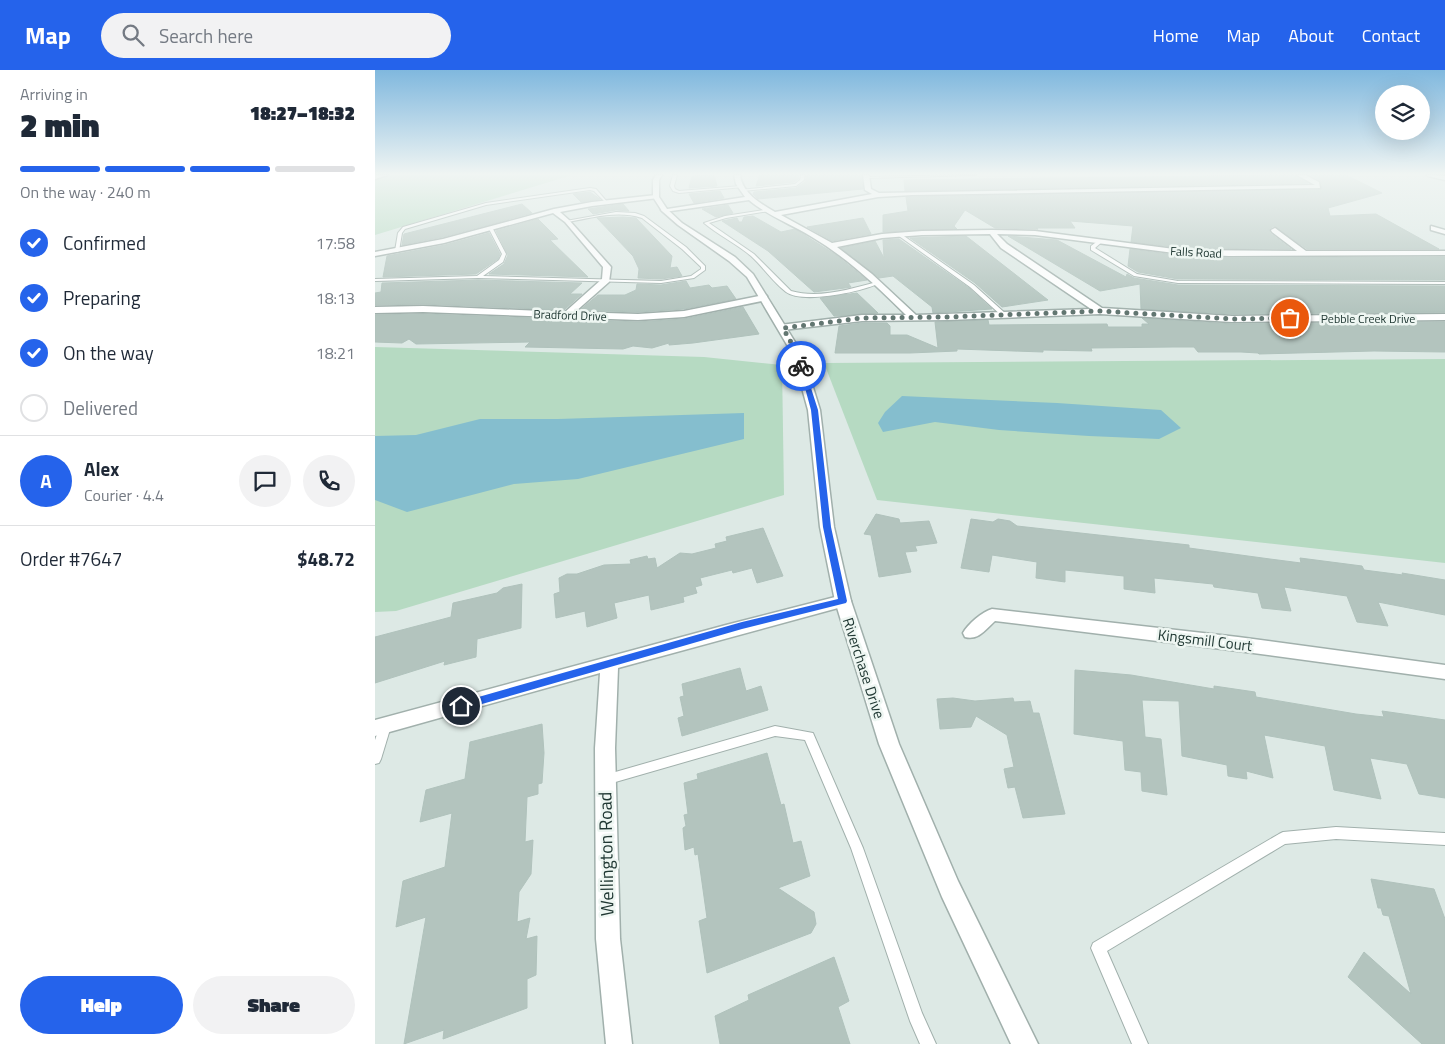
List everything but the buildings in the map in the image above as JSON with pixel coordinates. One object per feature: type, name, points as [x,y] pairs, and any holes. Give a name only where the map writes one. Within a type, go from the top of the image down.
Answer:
[{"type":"street","points":[[375,254],[444,242],[521,220]]},
{"type":"street","name":"Riverchase Drive","points":[[676,220],[731,259],[750,276],[798,355],[815,410],[827,527],[843,601],[889,744],[950,889],[1025,1044]]},
{"type":"street","points":[[786,220],[830,246],[877,283],[912,316]]},
{"type":"street","points":[[566,315],[606,280],[607,267],[568,221]]},
{"type":"street","points":[[1434,228],[1445,232]]},
{"type":"street","points":[[1275,230],[1305,254]]},
{"type":"street","points":[[992,232],[996,239],[1004,246],[1100,311]]},
{"type":"street","name":"Falls Road","points":[[830,246],[900,235],[992,232],[1035,233],[1182,252],[1305,254],[1445,253]]},
{"type":"street","name":"Bradford Drive","points":[[375,310],[423,309],[638,317],[662,316],[712,309],[764,298]]},
{"type":"street","name":"Pebble Creek Drive","points":[[783,328],[862,318],[1100,311],[1232,319],[1445,317]]},
{"type":"street","points":[[380,727],[499,696],[742,626],[843,601]]},
{"type":"street","name":"Kingsmill Court","points":[[971,633],[992,615],[1238,644],[1445,672]]},
{"type":"street","name":"Wellington Road","points":[[609,664],[605,748],[608,939],[619,1044]]},
{"type":"lane","points":[[397,251],[400,232],[404,228],[430,220]]},
{"type":"lane","points":[[568,221],[572,220]]},
{"type":"lane","points":[[375,280],[478,277],[661,282],[679,280],[699,274],[703,270],[703,266],[684,248],[648,220]]},
{"type":"lane","points":[[713,220],[706,223],[752,255],[789,292],[794,294],[813,296],[877,283]]},
{"type":"lane","points":[[478,277],[501,261],[504,254],[491,229]]},
{"type":"lane","points":[[900,235],[972,286],[1004,315]]},
{"type":"lane","points":[[1101,241],[1093,246],[1093,249],[1136,276],[1151,279],[1216,284],[1445,282]]},
{"type":"lane","points":[[375,759],[380,727]]},
{"type":"lane","points":[[605,780],[775,731],[809,736],[857,848],[915,1016],[928,1044]]},
{"type":"lane","points":[[1140,1044],[1098,948],[1283,838],[1337,833],[1445,839]]},
{"type":"green space","points":[[375,220],[423,220],[375,235]]},
{"type":"green space","points":[[375,347],[704,357],[782,365],[784,495],[396,611],[375,612]]},
{"type":"green space","points":[[1445,359],[1445,563],[877,500],[824,363]]},
{"type":"water","points":[[902,396],[1161,410],[1181,428],[1159,439],[999,430],[935,422],[883,432],[878,423],[885,412]]},
{"type":"water","points":[[744,413],[744,439],[578,479],[514,484],[407,512],[375,500],[375,436],[416,435],[480,419],[558,419]]},
{"type":"way so far","points":[[801,366],[798,355],[783,328],[862,318],[948,317],[1100,311],[1130,311],[1232,319],[1290,318]]},
{"type":"route","points":[[461,706],[742,626],[843,601],[827,527],[815,410],[801,366]]}]
